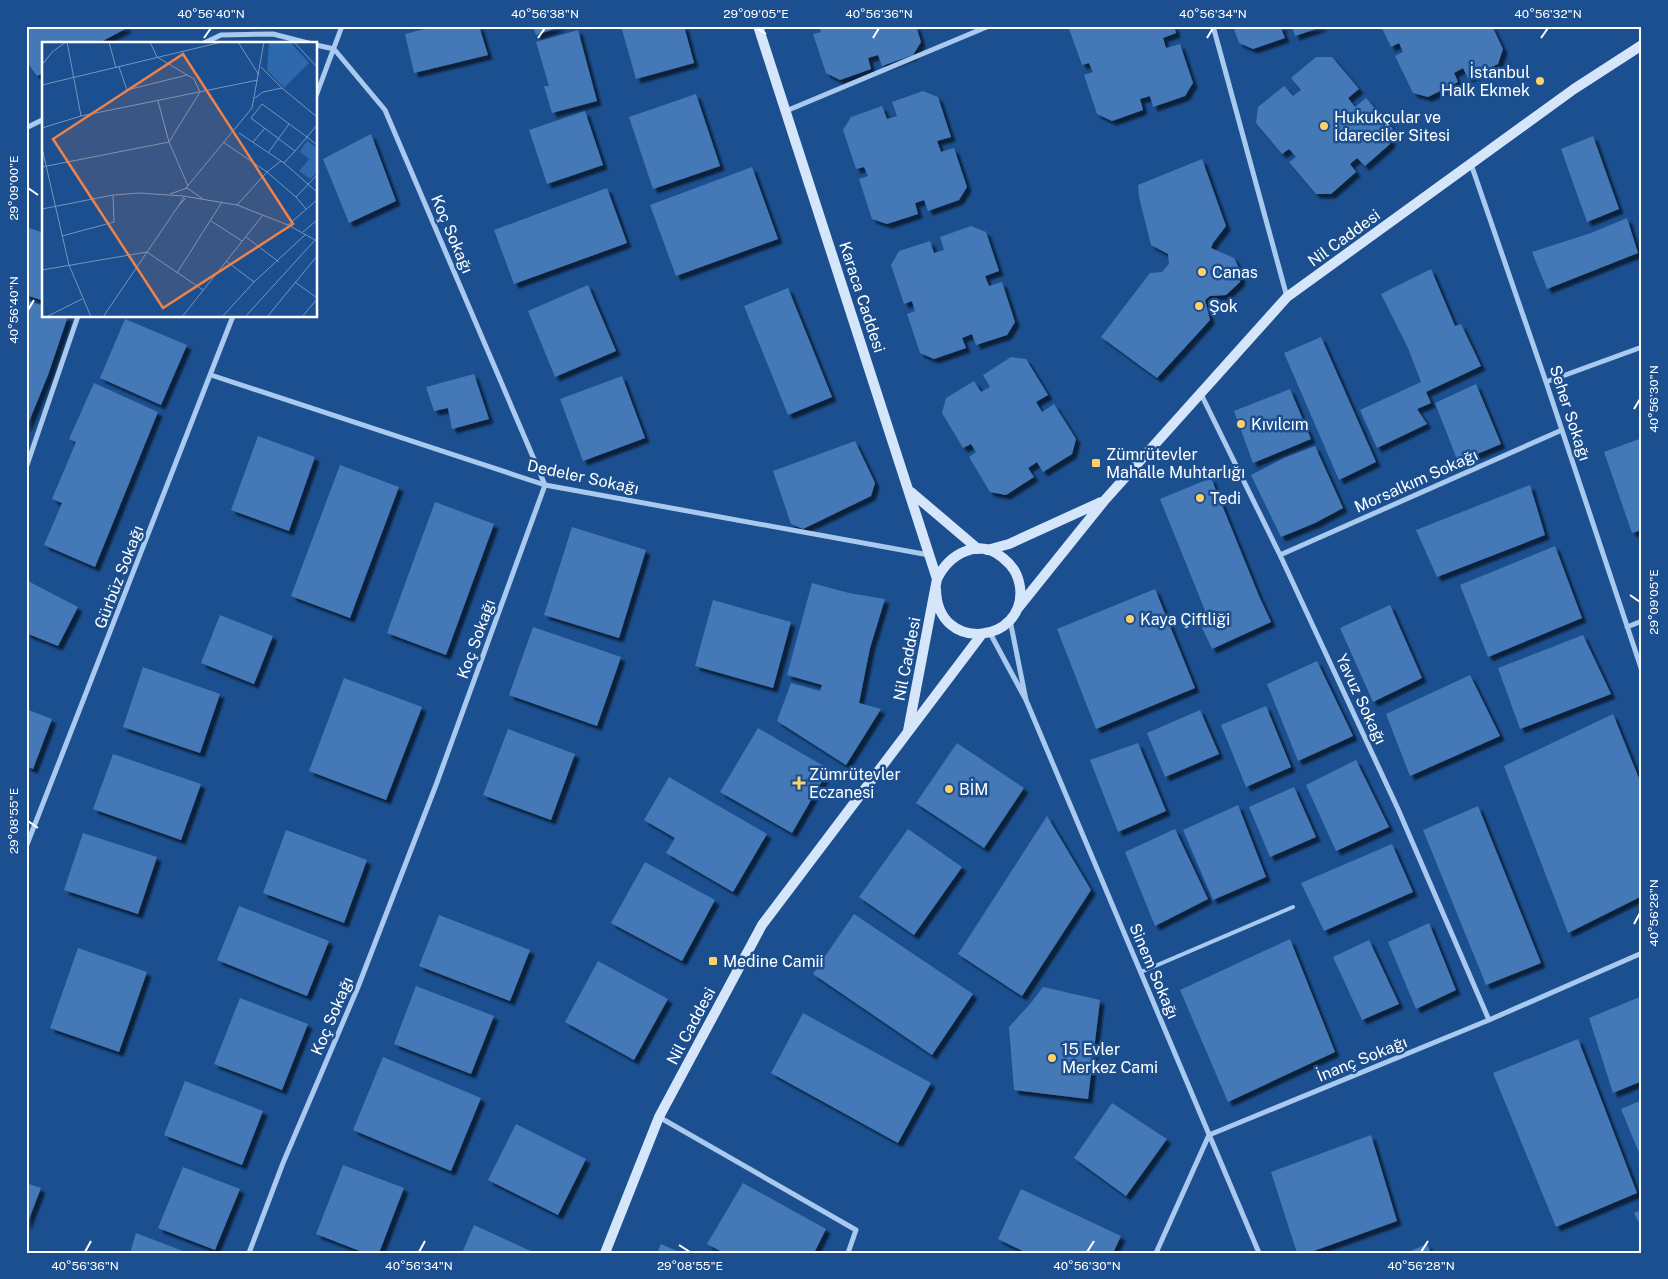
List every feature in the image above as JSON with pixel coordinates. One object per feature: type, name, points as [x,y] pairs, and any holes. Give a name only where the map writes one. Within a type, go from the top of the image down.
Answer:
[{"type":"street","points":[[318,91],[342,26]]},
{"type":"street","name":"Karaca Caddesi","points":[[758,26],[910,491],[930,556],[936,584]]},
{"type":"street","points":[[786,111],[989,26]]},
{"type":"street","points":[[1213,26],[1287,297]]},
{"type":"street","points":[[206,42],[221,35],[273,34],[304,42]]},
{"type":"street","name":"Nil Caddesi","points":[[936,584],[936,601],[940,613],[948,623],[958,630],[970,634],[986,634],[1001,628],[1010,620],[1104,500],[1287,297],[1574,90],[1642,45]]},
{"type":"street","points":[[318,46],[334,50]]},
{"type":"street","name":"Koç Sokağı","points":[[249,1253],[283,1163],[372,950],[436,784],[544,485],[386,110],[334,50]]},
{"type":"street","points":[[26,128],[42,121]]},
{"type":"street","name":"Seher Sokağı","points":[[1471,164],[1642,671]]},
{"type":"street","points":[[26,468],[77,318]]},
{"type":"street","name":"Gürbüz Sokağı","points":[[26,847],[232,318]]},
{"type":"street","points":[[1546,382],[1642,347]]},
{"type":"street","name":"Dedeler Sokağı","points":[[211,375],[544,485],[930,556]]},
{"type":"street","name":"Yavuz Sokağı","points":[[1200,392],[1280,555],[1398,809],[1489,1020]]},
{"type":"street","name":"Morsalkım Sokağı","points":[[1280,555],[1562,430]]},
{"type":"street","points":[[910,491],[983,550],[1001,556],[1012,566],[1020,586],[1018,608]]},
{"type":"street","name":"Nil Caddesi","points":[[907,734],[936,584],[943,567],[953,557],[965,551],[983,550],[1009,544],[1104,500]]},
{"type":"street","name":"Sinem Sokağı","points":[[1010,620],[1026,700]]},
{"type":"street","points":[[1627,627],[1642,622]]},
{"type":"street","name":"Nil Caddesi","points":[[605,1253],[660,1116],[762,925],[907,734],[986,634]]},
{"type":"street","name":"Sinem Sokağı","points":[[986,634],[1026,700],[1259,1253]]},
{"type":"street","name":"İnanç Sokağı","points":[[1209,1134],[1489,1020],[1642,953]]},
{"type":"street","points":[[660,1116],[856,1230],[848,1253]]},
{"type":"street","points":[[1156,1253],[1209,1134]]},
{"type":"lane","points":[[1141,972],[1293,907]]},
{"type":"building","points":[[32,26],[126,26],[127,28],[101,42],[42,42],[42,74],[37,76],[26,61],[26,29]]},
{"type":"building","points":[[437,26],[479,26],[488,55],[414,73],[405,34]]},
{"type":"building","points":[[533,26],[560,26],[560,27],[536,35]]},
{"type":"building","points":[[621,26],[684,26],[694,63],[636,79]]},
{"type":"building","points":[[819,26],[916,26],[921,42],[913,55],[882,66],[878,55],[868,58],[871,69],[840,80],[826,73],[813,34],[821,32]]},
{"type":"building","points":[[1068,26],[1174,26],[1176,33],[1163,38],[1166,48],[1180,44],[1193,83],[1185,96],[1153,107],[1150,96],[1140,99],[1143,110],[1112,121],[1097,114],[1084,75],[1093,72],[1089,63],[1082,65]]},
{"type":"building","points":[[1233,26],[1284,26],[1281,28],[1285,38],[1253,49],[1239,43]]},
{"type":"building","points":[[1292,26],[1322,26],[1322,27],[1295,36]]},
{"type":"building","points":[[1381,26],[1492,26],[1503,49],[1498,64],[1468,78],[1463,68],[1454,73],[1458,82],[1428,97],[1413,93],[1395,56],[1403,52],[1399,43],[1391,47]]},
{"type":"building","points":[[578,30],[597,101],[552,113],[544,86],[549,86],[536,42]]},
{"type":"building","name":"Hukukçular ve İdareciler Sitesi","points":[[1316,57],[1332,57],[1359,89],[1348,98],[1355,107],[1366,98],[1393,129],[1390,144],[1365,166],[1357,158],[1350,164],[1356,172],[1331,194],[1316,194],[1289,162],[1296,157],[1289,149],[1282,154],[1256,123],[1258,107],[1284,86],[1293,96],[1301,90],[1291,78]]},
{"type":"building","points":[[923,91],[938,97],[951,137],[937,141],[941,152],[954,148],[967,187],[959,200],[928,211],[924,200],[915,203],[918,214],[887,224],[872,219],[859,179],[868,176],[864,167],[856,169],[843,130],[851,117],[882,106],[887,119],[897,116],[892,102]]},
{"type":"building","points":[[696,94],[720,166],[653,189],[629,117]]},
{"type":"building","points":[[585,111],[603,165],[547,184],[529,130]]},
{"type":"building","points":[[371,134],[396,201],[349,223],[323,159]]},
{"type":"building","points":[[1593,136],[1619,209],[1587,222],[1561,149]]},
{"type":"building","points":[[1202,159],[1226,226],[1211,248],[1234,258],[1241,272],[1240,282],[1226,295],[1210,296],[1205,300],[1210,320],[1157,378],[1101,337],[1150,273],[1162,272],[1169,264],[1168,254],[1151,245],[1139,197],[1138,185]]},
{"type":"building","points":[[752,167],[778,239],[676,276],[650,205]]},
{"type":"building","points":[[607,188],[627,243],[514,284],[494,230]]},
{"type":"building","points":[[1627,218],[1638,253],[1547,289],[1532,252],[1591,233]]},
{"type":"building","points":[[971,226],[986,232],[999,271],[985,276],[989,286],[1002,282],[1015,322],[1007,335],[976,345],[972,334],[962,338],[966,348],[934,359],[920,353],[907,314],[915,311],[912,301],[904,304],[891,265],[899,251],[930,241],[934,253],[944,250],[940,237]]},
{"type":"building","points":[[26,227],[42,232],[42,300],[26,295]]},
{"type":"building","points":[[1431,269],[1455,326],[1461,324],[1481,366],[1426,392],[1431,403],[1417,409],[1427,424],[1377,448],[1360,410],[1421,382],[1408,348],[1381,294]]},
{"type":"building","points":[[588,285],[616,351],[555,377],[528,311]]},
{"type":"building","points":[[788,288],[832,397],[788,415],[744,306]]},
{"type":"building","points":[[26,300],[42,305],[42,318],[67,318],[48,375],[26,429]]},
{"type":"building","points":[[125,319],[187,345],[161,405],[100,378]]},
{"type":"building","points":[[1321,337],[1376,462],[1339,480],[1284,353]]},
{"type":"building","points":[[1011,357],[1026,359],[1048,395],[1036,402],[1042,412],[1054,404],[1076,439],[1072,454],[1043,472],[1037,462],[1028,468],[1034,477],[1006,495],[990,492],[969,457],[976,452],[971,444],[963,448],[942,413],[946,398],[974,381],[981,392],[990,387],[983,375]]},
{"type":"building","points":[[474,374],[489,419],[452,429],[448,408],[434,411],[426,387]]},
{"type":"building","points":[[622,376],[645,438],[583,461],[560,399]]},
{"type":"building","points":[[94,383],[158,412],[95,567],[44,545],[62,503],[52,499],[76,442],[69,439]]},
{"type":"building","points":[[1476,384],[1501,444],[1458,462],[1435,403]]},
{"type":"building","points":[[1290,389],[1311,439],[1253,463],[1234,411]]},
{"type":"building","points":[[258,436],[315,457],[289,531],[231,510]]},
{"type":"building","points":[[1642,438],[1642,530],[1632,533],[1604,452]]},
{"type":"building","points":[[855,441],[875,483],[871,496],[803,529],[791,524],[773,471]]},
{"type":"building","points":[[1315,446],[1343,508],[1315,523],[1281,537],[1251,475],[1284,458]]},
{"type":"building","points":[[340,465],[399,487],[350,618],[291,596]]},
{"type":"building","points":[[1211,478],[1271,622],[1212,649],[1199,621],[1208,618],[1160,499]]},
{"type":"building","points":[[1530,485],[1545,535],[1437,577],[1416,530]]},
{"type":"building","points":[[435,502],[494,524],[446,655],[387,633]]},
{"type":"building","points":[[572,527],[646,550],[619,638],[544,615]]},
{"type":"building","points":[[1555,546],[1582,618],[1488,657],[1460,585]]},
{"type":"building","points":[[26,580],[78,607],[58,646],[26,633]]},
{"type":"building","points":[[812,583],[849,593],[885,599],[870,648],[859,703],[881,709],[846,765],[777,721],[791,683],[820,691],[822,685],[787,675]]},
{"type":"building","points":[[1155,589],[1195,688],[1096,729],[1057,629]]},
{"type":"building","points":[[713,600],[791,622],[773,688],[695,666]]},
{"type":"building","points":[[1390,605],[1422,678],[1373,702],[1340,628]]},
{"type":"building","points":[[220,615],[273,636],[254,684],[201,663]]},
{"type":"building","points":[[533,627],[621,657],[597,726],[509,695]]},
{"type":"building","points":[[1583,635],[1611,694],[1520,729],[1498,668]]},
{"type":"building","points":[[1317,661],[1353,736],[1298,761],[1267,684]]},
{"type":"building","points":[[143,667],[220,694],[200,753],[123,727]]},
{"type":"building","points":[[1470,675],[1500,736],[1410,776],[1386,714]]},
{"type":"building","points":[[344,678],[422,707],[386,800],[309,771]]},
{"type":"building","points":[[1266,706],[1291,767],[1246,787],[1221,725]]},
{"type":"building","points":[[26,709],[52,719],[33,769],[26,766]]},
{"type":"building","points":[[1200,710],[1219,754],[1165,777],[1147,733]]},
{"type":"building","points":[[1613,714],[1642,786],[1642,896],[1568,933],[1504,766]]},
{"type":"building","points":[[758,728],[829,769],[792,833],[720,792]]},
{"type":"building","points":[[508,729],[575,754],[551,820],[483,795]]},
{"type":"building","points":[[957,743],[1024,788],[984,848],[916,803]]},
{"type":"building","points":[[1138,743],[1166,811],[1118,832],[1090,760]]},
{"type":"building","points":[[113,754],[201,784],[181,840],[93,809]]},
{"type":"building","points":[[1356,760],[1389,827],[1336,851],[1306,785]]},
{"type":"building","points":[[669,777],[767,834],[733,892],[666,853],[675,838],[644,820]]},
{"type":"building","points":[[1294,787],[1316,837],[1270,857],[1249,807]]},
{"type":"building","points":[[1238,805],[1266,877],[1213,900],[1183,830]]},
{"type":"building","points":[[1478,806],[1541,963],[1486,985],[1423,830]]},
{"type":"building","points":[[1047,816],[1091,890],[1022,996],[958,954]]},
{"type":"building","points":[[908,829],[962,867],[914,935],[859,897]]},
{"type":"building","points":[[1175,829],[1208,899],[1155,926],[1125,852]]},
{"type":"building","points":[[286,830],[367,860],[344,923],[263,893]]},
{"type":"building","points":[[83,833],[157,857],[138,914],[64,890]]},
{"type":"building","points":[[1392,844],[1413,892],[1324,931],[1301,883]]},
{"type":"building","points":[[645,862],[715,900],[682,961],[611,923]]},
{"type":"building","points":[[239,906],[329,941],[307,996],[217,960]]},
{"type":"building","points":[[854,914],[973,994],[932,1055],[813,974]]},
{"type":"building","points":[[439,915],[530,950],[510,1001],[419,966]]},
{"type":"building","points":[[1429,923],[1456,990],[1416,1009],[1388,942]]},
{"type":"building","points":[[1290,939],[1335,1052],[1228,1102],[1180,990]]},
{"type":"building","points":[[1369,940],[1399,1004],[1362,1020],[1333,957]]},
{"type":"building","points":[[78,948],[147,972],[119,1052],[50,1028]]},
{"type":"building","points":[[598,961],[668,999],[634,1060],[565,1022]]},
{"type":"building","points":[[416,986],[494,1016],[471,1074],[394,1044]]},
{"type":"building","name":"15 Evler Merkez Cami","points":[[1043,987],[1100,1000],[1088,1099],[1014,1090],[1009,1027]]},
{"type":"building","points":[[1642,996],[1642,1081],[1613,1093],[1589,1018]]},
{"type":"building","points":[[240,998],[308,1024],[282,1090],[214,1064]]},
{"type":"building","points":[[803,1013],[931,1083],[898,1143],[771,1073]]},
{"type":"building","points":[[1578,1039],[1637,1193],[1556,1227],[1493,1073]]},
{"type":"building","points":[[383,1057],[481,1098],[451,1171],[353,1130]]},
{"type":"building","points":[[185,1081],[263,1111],[242,1165],[164,1135]]},
{"type":"building","points":[[1642,1100],[1642,1160],[1621,1109]]},
{"type":"building","points":[[1112,1103],[1167,1139],[1126,1196],[1074,1158]]},
{"type":"building","points":[[516,1124],[586,1159],[558,1215],[488,1180]]},
{"type":"building","points":[[1371,1135],[1397,1221],[1308,1253],[1297,1253],[1271,1172]]},
{"type":"building","points":[[343,1165],[404,1188],[379,1253],[365,1253],[316,1234]]},
{"type":"building","points":[[183,1167],[240,1189],[215,1250],[158,1228]]},
{"type":"building","points":[[26,1183],[41,1188],[26,1227]]},
{"type":"building","points":[[743,1183],[826,1229],[814,1253],[724,1253],[707,1244]]},
{"type":"building","points":[[1021,1189],[1121,1236],[1113,1253],[1027,1253],[998,1239]]},
{"type":"building","points":[[1642,1210],[1642,1229],[1634,1213]]},
{"type":"building","points":[[474,1225],[535,1253],[462,1253]]},
{"type":"building","points":[[136,1233],[188,1253],[130,1253]]},
{"type":"building","points":[[661,1244],[681,1253],[657,1253]]},
{"type":"building","points":[[1427,1244],[1431,1253],[1406,1253]]},
{"type":"place","name":"İstanbul Halk Ekmek","points":[[1540,81]]},
{"type":"place","name":"Hukukçular ve İdareciler Sitesi","points":[[1324,126]]},
{"type":"place","name":"Canas","points":[[1202,272]]},
{"type":"place","name":"Şok","points":[[1199,306]]},
{"type":"place","name":"Kıvılcım","points":[[1241,424]]},
{"type":"place","name":"Zümrütevler Mahalle Muhtarlığı","points":[[1096,463]]},
{"type":"place","name":"Tedi","points":[[1200,498]]},
{"type":"place","name":"Kaya Çiftliği","points":[[1130,619]]},
{"type":"place","name":"Zümrütevler Eczanesi","points":[[799,783]]},
{"type":"place","name":"BİM","points":[[949,789]]},
{"type":"place","name":"Medine Camii","points":[[713,961]]},
{"type":"place","name":"15 Evler Merkez Cami","points":[[1052,1058]]}]
